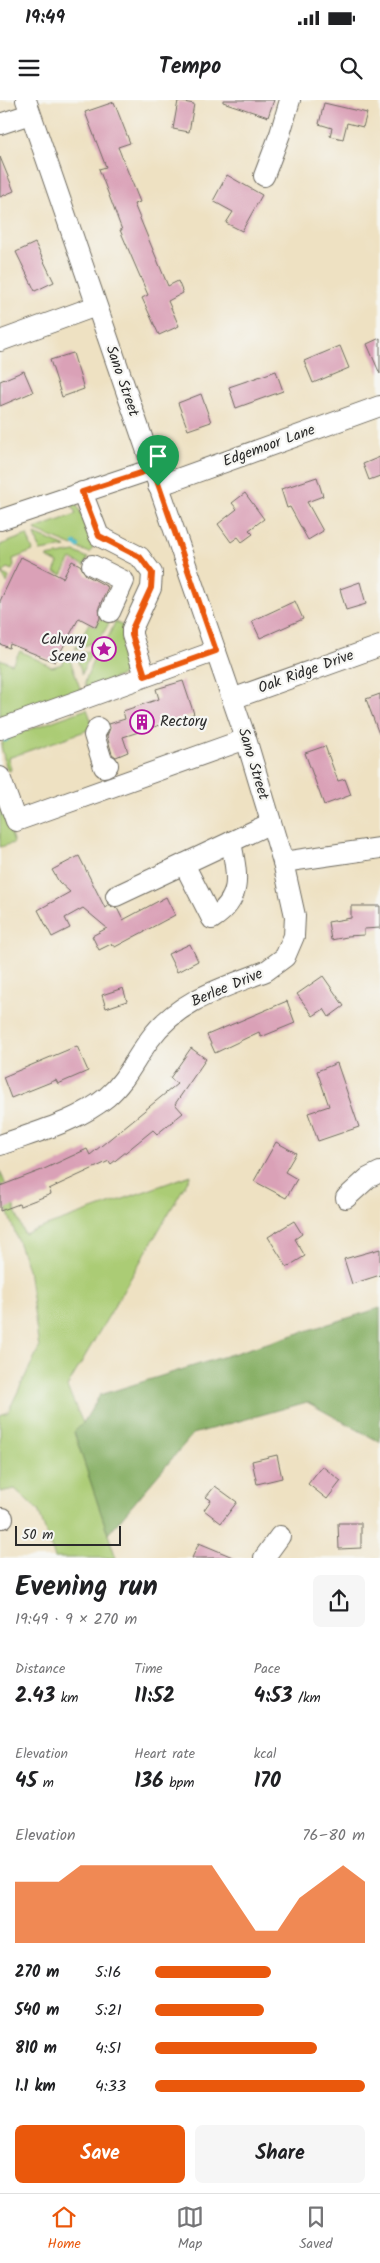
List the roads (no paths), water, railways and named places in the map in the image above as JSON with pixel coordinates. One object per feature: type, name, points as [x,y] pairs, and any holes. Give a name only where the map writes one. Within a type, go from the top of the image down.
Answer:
[{"type":"street","points":[[264,176],[280,134],[290,100]]},
{"type":"street","points":[[0,124],[28,107]]},
{"type":"street","name":"Sano Street","points":[[28,107],[246,739],[283,862]]},
{"type":"street","points":[[0,341],[96,306]]},
{"type":"street","name":"Edgemoor Lane","points":[[0,520],[82,492],[156,477],[380,406]]},
{"type":"street","points":[[82,492],[99,536],[140,557],[152,573],[151,588],[132,629],[132,635],[145,676]]},
{"type":"street","points":[[92,565],[124,581],[110,612]]},
{"type":"street","name":"Oak Ridge Drive","points":[[232,699],[380,646]]},
{"type":"street","points":[[0,728],[216,651]]},
{"type":"street","points":[[98,728],[94,735],[104,767],[108,765]]},
{"type":"street","points":[[0,777],[16,821],[246,739]]},
{"type":"street","points":[[116,896],[271,823]]},
{"type":"street","points":[[184,864],[212,919],[234,897],[237,884],[231,842]]},
{"type":"street","points":[[283,862],[380,848]]},
{"type":"street","name":"Berlee Drive","points":[[0,1145],[68,1121],[88,1110],[118,1087],[150,1039],[163,1023],[180,1008],[198,998],[266,971],[285,957],[291,947],[296,926],[283,862]]},
{"type":"street","points":[[346,1198],[368,1178],[380,1172]]},
{"type":"street","points":[[264,1558],[280,1536]]},
{"type":"place","name":"Calvary Scene","points":[[104,649]]},
{"type":"place","name":"Rectory","points":[[142,722]]}]
